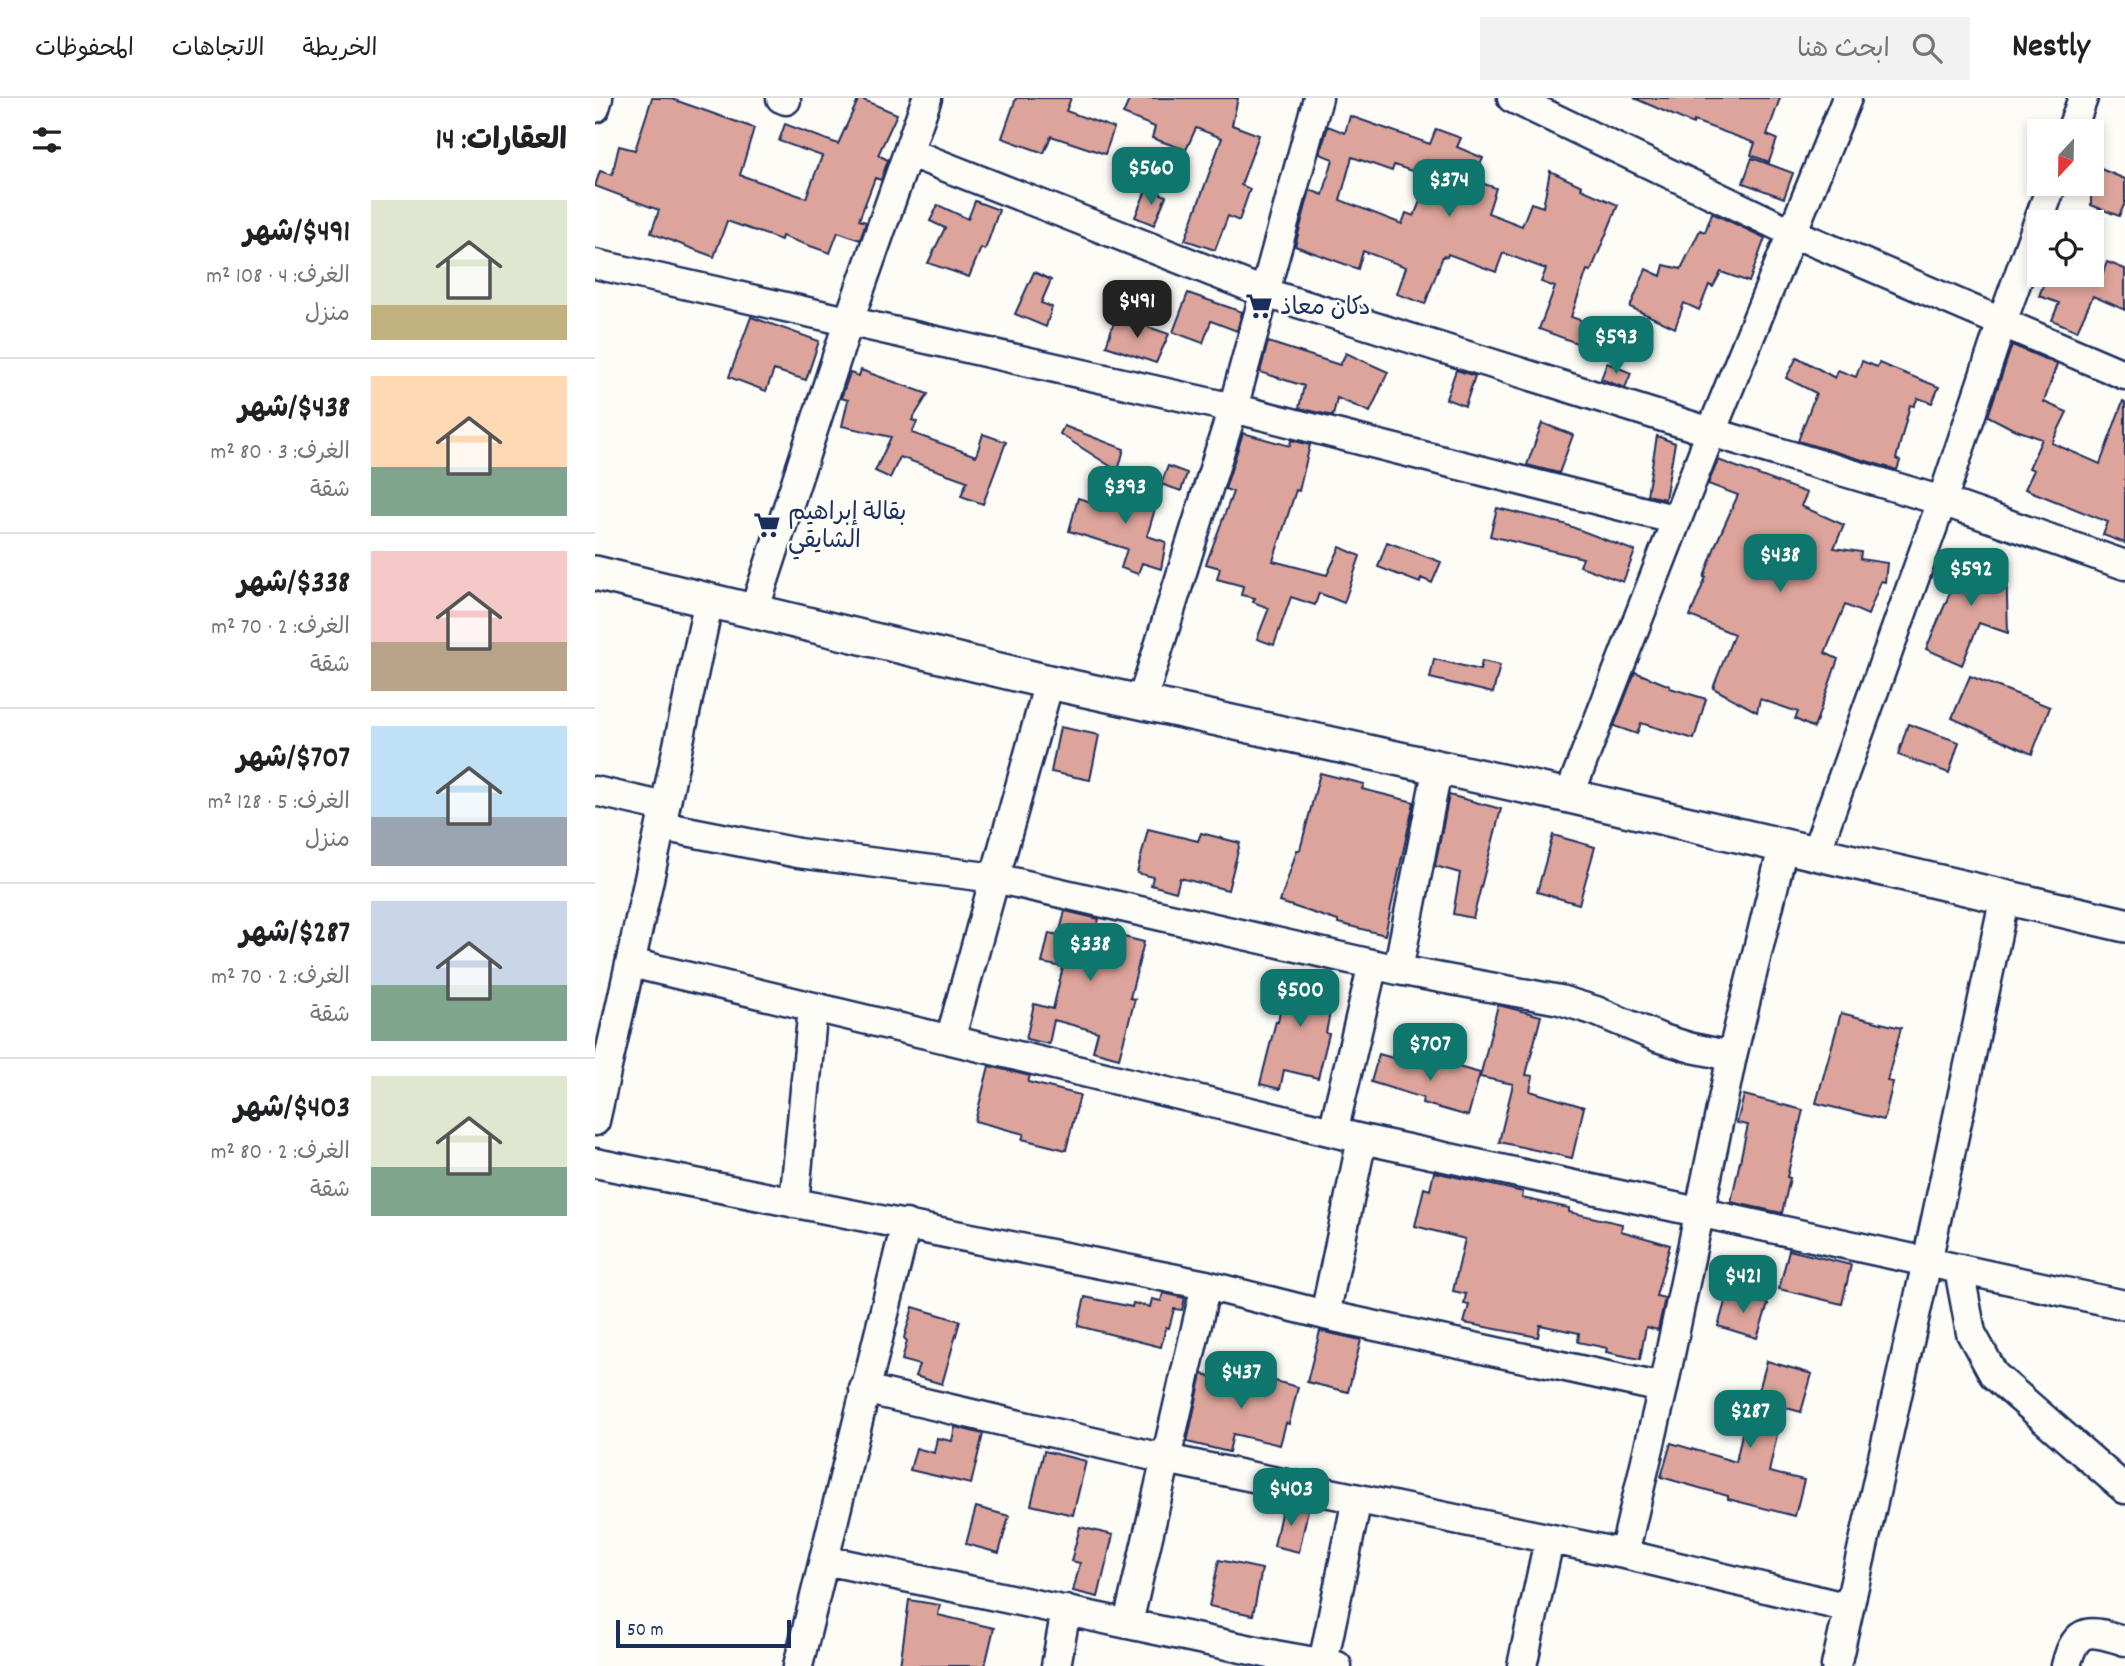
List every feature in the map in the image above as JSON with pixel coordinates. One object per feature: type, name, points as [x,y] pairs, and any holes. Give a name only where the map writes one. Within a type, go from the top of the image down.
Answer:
[{"type":"street","points":[[595,108],[599,98]]},
{"type":"street","points":[[754,611],[848,323],[927,98]]},
{"type":"street","points":[[1142,701],[1233,408],[1318,98]]},
{"type":"street","points":[[1512,98],[1793,233],[2125,375]]},
{"type":"street","points":[[1569,796],[1711,432],[1847,98]]},
{"type":"street","points":[[2076,119],[2084,98]]},
{"type":"street","points":[[908,152],[1266,293],[1942,501],[2125,565]]},
{"type":"street","points":[[1817,852],[2048,196]]},
{"type":"street","points":[[595,264],[1233,408],[1677,520]]},
{"type":"street","points":[[595,573],[1048,682],[1438,766],[2125,925]]},
{"type":"street","points":[[595,1121],[709,600]]},
{"type":"street","points":[[950,1040],[1048,682]]},
{"type":"street","points":[[1333,1132],[1386,967],[1438,766]]},
{"type":"street","points":[[595,791],[663,816],[798,853],[995,878],[1386,967],[1560,1000],[1671,1041],[1732,1056]]},
{"type":"street","points":[[1624,1554],[1663,1388],[1732,1056],[1783,847]]},
{"type":"street","points":[[1836,1666],[1927,1262],[2005,896]]},
{"type":"street","points":[[631,963],[1362,1139],[2125,1305]]},
{"type":"street","points":[[794,1203],[813,1007]]},
{"type":"street","points":[[1325,1315],[1362,1139]]},
{"type":"street","points":[[595,1163],[1206,1285],[1325,1315],[1663,1388]]},
{"type":"street","points":[[798,1666],[906,1224]]},
{"type":"street","points":[[1959,1269],[1971,1333],[1994,1375],[2125,1489]]},
{"type":"street","points":[[1128,1623],[1206,1285]]},
{"type":"street","points":[[864,1389],[1166,1459],[1624,1554],[1849,1608]]},
{"type":"street","points":[[825,1560],[1128,1623],[1274,1661],[1330,1664],[1357,1499]]},
{"type":"street","points":[[1522,1666],[1549,1540]]},
{"type":"street","points":[[1056,1666],[1066,1610]]},
{"type":"street","points":[[2066,1666],[2070,1649],[2081,1635],[2093,1631],[2125,1641]]},
{"type":"building","points":[[652,98],[669,98],[754,128],[740,175],[806,198],[822,156],[779,141],[785,124],[838,144],[859,98],[897,114],[878,155],[888,160],[881,180],[875,178],[859,220],[866,222],[860,240],[838,232],[830,253],[782,236],[781,240],[727,221],[714,257],[651,233],[659,210],[595,186],[600,171],[612,175],[619,146],[635,150]]},
{"type":"building","points":[[1016,98],[1071,98],[1066,111],[1114,128],[1105,154],[1051,136],[1044,153],[1002,138]]},
{"type":"building","points":[[1130,98],[1238,98],[1232,125],[1259,135],[1241,185],[1250,189],[1239,221],[1228,216],[1215,250],[1185,240],[1222,138],[1196,128],[1186,150],[1152,138],[1155,127],[1123,114]]},
{"type":"building","points":[[1634,98],[1780,98],[1767,135],[1777,139],[1769,162],[1751,155],[1755,143],[1694,121],[1693,124]]},
{"type":"building","points":[[1350,116],[1430,144],[1436,129],[1461,138],[1457,147],[1483,158],[1473,180],[1496,188],[1488,213],[1522,226],[1531,203],[1543,207],[1550,171],[1582,186],[1581,189],[1618,205],[1591,271],[1587,270],[1571,317],[1606,329],[1598,351],[1539,329],[1555,287],[1541,282],[1546,269],[1503,253],[1496,272],[1448,254],[1447,257],[1443,256],[1425,304],[1397,294],[1406,267],[1363,251],[1358,269],[1295,246],[1310,190],[1323,195],[1333,159],[1320,154],[1328,126],[1345,133]],"holes":[[[1352,157],[1392,171],[1394,165],[1430,177],[1414,216],[1406,213],[1402,224],[1340,200]]]},
{"type":"building","points":[[1752,158],[1793,173],[1784,198],[1743,183]]},
{"type":"building","points":[[2104,170],[2125,179],[2125,203],[2119,216],[2091,205],[2091,196],[2104,196]]},
{"type":"building","points":[[1147,188],[1166,196],[1154,225],[1135,217]]},
{"type":"building","points":[[975,201],[999,210],[985,250],[981,248],[969,277],[928,263],[945,228],[930,221],[938,205],[968,219]]},
{"type":"building","points":[[1712,213],[1765,238],[1749,282],[1721,272],[1713,287],[1709,285],[1699,310],[1684,303],[1675,328],[1630,307],[1646,269],[1661,276],[1664,265],[1681,269],[1700,230],[1705,232]]},
{"type":"building","points":[[2107,262],[2125,269],[2125,310],[2093,296],[2077,331],[2052,320],[2059,303],[2039,296],[2042,287],[2104,287]]},
{"type":"building","points":[[1034,272],[1051,280],[1041,303],[1052,307],[1046,327],[1015,314]]},
{"type":"building","points":[[1188,293],[1242,312],[1237,331],[1211,321],[1203,343],[1173,332]]},
{"type":"building","points":[[1116,316],[1169,334],[1156,363],[1106,346]]},
{"type":"building","points":[[751,317],[819,341],[806,380],[774,370],[766,391],[729,377]]},
{"type":"building","points":[[1268,342],[1340,365],[1346,353],[1388,372],[1370,412],[1337,398],[1333,416],[1299,408],[1304,386],[1260,372]]},
{"type":"building","points":[[2012,345],[2057,364],[2044,402],[2067,412],[2052,443],[2100,464],[2123,401],[2125,402],[2125,543],[2103,535],[2108,522],[2025,489],[2034,470],[2029,468],[2042,439],[1988,416]]},
{"type":"building","points":[[1797,357],[1835,378],[1838,370],[1856,377],[1862,361],[1877,367],[1879,363],[1939,387],[1932,403],[1918,398],[1914,406],[1910,405],[1896,459],[1900,461],[1897,470],[1798,441],[1816,393],[1786,378]]},
{"type":"building","points":[[1607,363],[1631,373],[1625,388],[1601,379]]},
{"type":"building","points":[[861,370],[928,394],[912,420],[917,422],[912,433],[976,456],[983,434],[1006,442],[983,504],[961,496],[967,481],[900,457],[890,478],[875,471],[891,437],[842,426],[848,400],[841,398],[850,373],[859,376]]},
{"type":"building","points":[[1456,370],[1475,376],[1465,406],[1446,399]]},
{"type":"building","points":[[1542,423],[1573,435],[1559,473],[1527,465]]},
{"type":"building","points":[[1064,426],[1124,449],[1118,471],[1060,434]]},
{"type":"building","points":[[1243,433],[1290,446],[1291,440],[1310,445],[1299,491],[1296,490],[1273,561],[1327,575],[1340,547],[1360,556],[1344,603],[1319,593],[1315,605],[1291,597],[1274,645],[1257,639],[1269,608],[1253,602],[1255,598],[1241,595],[1243,586],[1217,579],[1220,568],[1206,564],[1233,492],[1225,489]]},
{"type":"building","points":[[1657,436],[1675,443],[1665,499],[1647,495]]},
{"type":"building","points":[[1718,460],[1807,493],[1801,506],[1844,525],[1834,548],[1861,552],[1860,559],[1887,563],[1885,582],[1881,581],[1868,615],[1845,605],[1825,653],[1838,659],[1814,728],[1795,719],[1798,712],[1760,699],[1757,712],[1713,688],[1734,634],[1690,616],[1716,544],[1738,495],[1708,484]]},
{"type":"building","points":[[1168,466],[1187,473],[1181,491],[1161,484]]},
{"type":"building","points":[[1138,478],[1162,485],[1147,536],[1166,542],[1161,569],[1142,563],[1138,574],[1121,568],[1127,549],[1069,531],[1078,498],[1127,513]]},
{"type":"building","points":[[1497,508],[1564,524],[1635,551],[1623,582],[1580,566],[1583,558],[1490,536]]},
{"type":"building","points":[[1387,542],[1441,562],[1432,583],[1421,578],[1420,583],[1378,567]]},
{"type":"building","points":[[2006,562],[2008,633],[1979,623],[1962,665],[1926,649],[1952,588],[1952,563]]},
{"type":"building","points":[[1434,659],[1480,670],[1482,661],[1500,665],[1493,693],[1430,678]]},
{"type":"building","points":[[1635,672],[1670,688],[1706,699],[1694,739],[1641,723],[1637,734],[1614,726]]},
{"type":"building","points":[[1970,676],[2050,707],[2032,754],[1952,718]]},
{"type":"building","points":[[1908,724],[1959,742],[1949,773],[1898,755]]},
{"type":"building","points":[[1060,727],[1099,735],[1090,780],[1051,772]]},
{"type":"building","points":[[1320,773],[1364,784],[1362,789],[1414,802],[1385,935],[1338,923],[1280,902],[1297,850],[1300,850]]},
{"type":"building","points":[[1449,795],[1501,809],[1473,918],[1453,914],[1460,873],[1435,866]]},
{"type":"building","points":[[1148,829],[1198,841],[1201,833],[1240,843],[1228,890],[1180,878],[1176,892],[1151,885],[1153,877],[1137,873]]},
{"type":"building","points":[[1553,835],[1595,847],[1579,904],[1537,892]]},
{"type":"building","points":[[1065,911],[1099,919],[1096,930],[1144,942],[1130,998],[1135,999],[1119,1058],[1093,1051],[1098,1032],[1054,1020],[1049,1044],[1026,1039],[1034,1004],[1053,1009],[1063,967],[1042,963],[1049,933],[1059,935]]},
{"type":"building","points":[[1287,971],[1336,981],[1326,1033],[1329,1034],[1318,1078],[1284,1070],[1280,1089],[1260,1084],[1276,1021],[1278,1022]]},
{"type":"building","points":[[1498,1005],[1541,1016],[1526,1075],[1533,1076],[1530,1091],[1584,1107],[1572,1158],[1499,1142],[1513,1084],[1480,1077]]},
{"type":"building","points":[[1841,1013],[1901,1028],[1887,1081],[1893,1082],[1884,1120],[1816,1103]]},
{"type":"building","points":[[1379,1054],[1431,1069],[1433,1060],[1480,1073],[1468,1116],[1422,1103],[1423,1098],[1371,1082]]},
{"type":"building","points":[[989,1066],[1030,1076],[1028,1082],[1080,1095],[1066,1150],[1022,1139],[1024,1134],[975,1121]]},
{"type":"building","points":[[1744,1095],[1803,1110],[1787,1177],[1790,1178],[1782,1213],[1731,1202],[1748,1125],[1737,1123]]},
{"type":"building","points":[[1434,1172],[1523,1192],[1522,1198],[1569,1208],[1569,1212],[1622,1224],[1621,1231],[1670,1245],[1656,1296],[1665,1298],[1658,1330],[1646,1327],[1640,1359],[1606,1352],[1607,1348],[1578,1342],[1579,1333],[1540,1325],[1538,1337],[1464,1323],[1469,1305],[1464,1304],[1466,1294],[1453,1291],[1465,1239],[1415,1226],[1424,1188],[1430,1190]]},
{"type":"building","points":[[1789,1250],[1851,1265],[1842,1304],[1779,1289]]},
{"type":"building","points":[[1728,1292],[1768,1304],[1757,1338],[1718,1326]]},
{"type":"building","points":[[1163,1293],[1185,1298],[1182,1310],[1174,1309],[1161,1347],[1078,1326],[1085,1297],[1132,1307],[1133,1303],[1150,1307],[1152,1299],[1161,1301]]},
{"type":"building","points":[[913,1307],[960,1321],[942,1384],[915,1376],[919,1365],[902,1360],[907,1341],[904,1338]]},
{"type":"building","points":[[1320,1331],[1361,1340],[1348,1392],[1307,1382]]},
{"type":"building","points":[[1767,1361],[1812,1374],[1801,1412],[1783,1407],[1769,1472],[1804,1480],[1795,1516],[1728,1499],[1728,1496],[1661,1477],[1671,1443],[1736,1462],[1746,1415],[1752,1416]]},
{"type":"building","points":[[1202,1374],[1249,1385],[1251,1375],[1298,1387],[1289,1424],[1286,1423],[1280,1445],[1233,1434],[1229,1452],[1187,1442]]},
{"type":"building","points":[[955,1427],[983,1434],[971,1484],[910,1470],[916,1448],[934,1453],[937,1438],[952,1441]]},
{"type":"building","points":[[1044,1451],[1086,1461],[1073,1515],[1031,1505]]},
{"type":"building","points":[[1283,1504],[1308,1510],[1299,1552],[1274,1546]]},
{"type":"building","points":[[976,1507],[1009,1516],[999,1553],[966,1544]]},
{"type":"building","points":[[1080,1527],[1113,1535],[1098,1597],[1073,1591],[1080,1563],[1071,1561]]},
{"type":"building","points":[[1219,1560],[1262,1569],[1253,1615],[1209,1606]]},
{"type":"building","points":[[909,1600],[940,1605],[938,1615],[994,1628],[985,1666],[900,1666]]},
{"type":"place","name":"دكان معاذ","points":[[1259,306]]},
{"type":"place","name":"بقالة إبراهيم الشايقي","points":[[767,525]]}]
